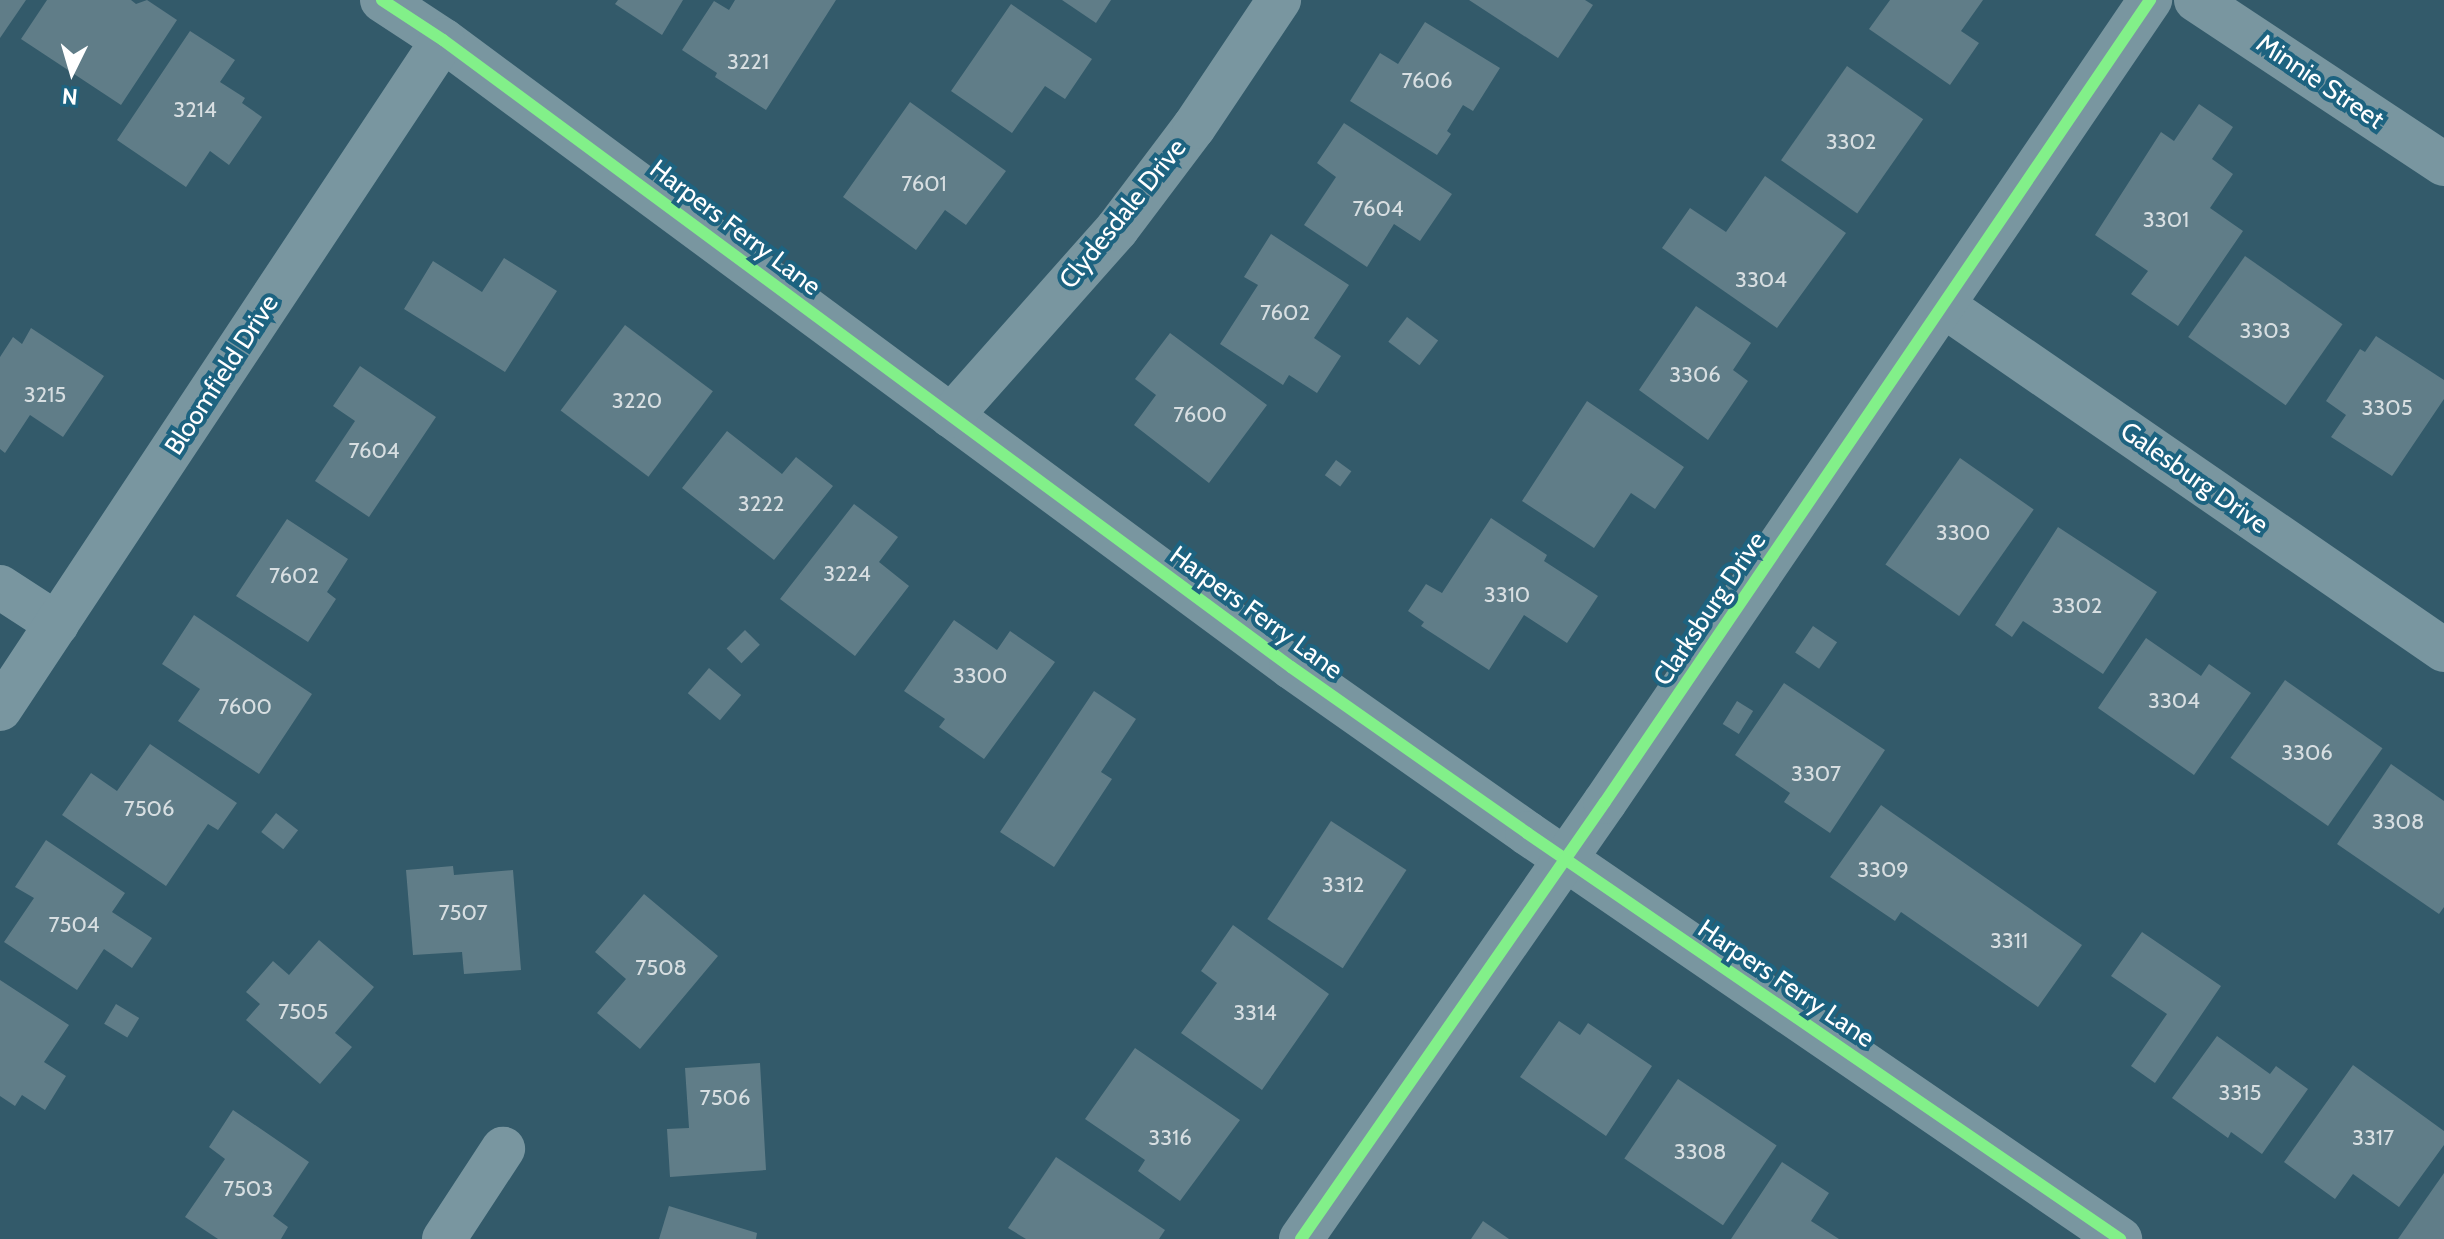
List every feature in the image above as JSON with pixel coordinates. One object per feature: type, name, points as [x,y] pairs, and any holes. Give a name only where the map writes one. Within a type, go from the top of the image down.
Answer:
[{"type":"street","name":"Harpers Ferry Lane","points":[[382,0],[443,40],[1291,667],[1565,859],[2120,1239]]},
{"type":"street","name":"Clydesdale Drive","points":[[951,416],[1117,229],[1194,127],[1279,0]]},
{"type":"street","name":"Clarksburg Drive","points":[[1301,1239],[1944,306],[2150,0]]},
{"type":"street","name":"Minnie Street","points":[[2196,0],[2444,164]]},
{"type":"street","name":"Bloomfield Drive","points":[[0,709],[443,40]]},
{"type":"street","name":"Galesburg Drive","points":[[1944,306],[2444,650]]},
{"type":"street","points":[[0,587],[57,624]]},
{"type":"street","points":[[444,1239],[503,1149]]},
{"type":"building","points":[[0,0],[26,0],[0,38]]},
{"type":"building","points":[[47,0],[131,0],[136,4],[147,0],[177,20],[121,105],[21,39]]},
{"type":"building","points":[[618,0],[683,0],[662,35],[615,4]]},
{"type":"building","points":[[735,0],[836,0],[766,110],[715,77],[717,73],[682,50],[714,1],[729,10]]},
{"type":"building","points":[[1062,0],[1111,0],[1096,23]]},
{"type":"building","points":[[1469,0],[1585,0],[1593,5],[1558,58]]},
{"type":"building","points":[[1890,0],[1983,0],[1961,31],[1979,43],[1950,85],[1869,29]]},
{"type":"building","points":[[1011,4],[1092,59],[1065,99],[1045,86],[1012,133],[951,91]]},
{"type":"building","points":[[1425,22],[1500,68],[1473,111],[1463,105],[1447,131],[1451,134],[1437,155],[1350,101],[1380,53],[1398,64]]},
{"type":"building","points":[[190,31],[235,60],[220,82],[245,98],[242,103],[262,117],[229,165],[210,151],[186,187],[117,140]]},
{"type":"building","points":[[1847,66],[1923,119],[1857,214],[1781,160]]},
{"type":"building","points":[[910,102],[1006,171],[966,225],[945,210],[916,250],[843,197]]},
{"type":"building","points":[[2199,104],[2233,127],[2212,159],[2233,174],[2210,208],[2243,231],[2178,326],[2131,294],[2148,271],[2095,235],[2161,132],[2174,141]]},
{"type":"building","points":[[1344,123],[1452,194],[1420,241],[1394,224],[1367,267],[1304,225],[1336,177],[1317,163]]},
{"type":"building","points":[[1765,176],[1846,233],[1777,328],[1662,248],[1690,208],[1726,232]]},
{"type":"building","points":[[1271,234],[1349,285],[1314,338],[1341,356],[1317,393],[1289,375],[1283,385],[1220,344],[1258,285],[1244,277]]},
{"type":"building","points":[[2245,256],[2342,324],[2286,405],[2188,337]]},
{"type":"building","points":[[504,258],[557,291],[505,372],[404,309],[433,261],[482,292]]},
{"type":"building","points":[[1696,306],[1751,343],[1733,370],[1748,381],[1708,440],[1639,390]]},
{"type":"building","points":[[1407,317],[1438,340],[1419,365],[1388,342]]},
{"type":"building","points":[[625,325],[713,391],[648,477],[561,410]]},
{"type":"building","points":[[31,328],[104,376],[63,437],[30,415],[5,453],[0,449],[0,357],[13,337],[22,344]]},
{"type":"building","points":[[1170,333],[1267,405],[1209,483],[1134,425],[1156,395],[1135,379]]},
{"type":"building","points":[[2376,336],[2444,380],[2444,399],[2392,476],[2331,437],[2346,415],[2326,401],[2360,349],[2365,352]]},
{"type":"building","points":[[360,366],[436,417],[369,517],[315,481],[355,421],[333,406]]},
{"type":"building","points":[[1587,401],[1684,467],[1655,509],[1631,493],[1594,548],[1522,501]]},
{"type":"building","points":[[727,431],[782,474],[796,457],[833,486],[774,560],[682,488]]},
{"type":"building","points":[[1960,458],[2034,510],[1959,616],[1885,564]]},
{"type":"building","points":[[1336,460],[1351,471],[1340,487],[1325,475]]},
{"type":"building","points":[[854,504],[898,537],[879,562],[909,586],[855,656],[780,599]]},
{"type":"building","points":[[1491,518],[1547,555],[1544,561],[1598,596],[1567,643],[1524,615],[1489,670],[1421,626],[1424,622],[1408,611],[1426,584],[1442,593]]},
{"type":"building","points":[[287,519],[348,559],[327,592],[336,599],[308,642],[236,596]]},
{"type":"building","points":[[2058,527],[2157,592],[2103,674],[2023,621],[2012,637],[1995,625]]},
{"type":"building","points":[[194,615],[312,694],[259,774],[178,721],[200,689],[162,664]]},
{"type":"building","points":[[954,620],[997,650],[1010,631],[1055,662],[984,759],[939,727],[945,719],[904,691]]},
{"type":"building","points":[[1813,626],[1837,642],[1819,669],[1795,653]]},
{"type":"building","points":[[745,630],[760,645],[741,663],[727,648]]},
{"type":"building","points":[[2146,638],[2201,676],[2209,664],[2251,693],[2194,775],[2098,708]]},
{"type":"building","points":[[709,668],[741,695],[720,720],[688,693]]},
{"type":"building","points":[[2285,680],[2382,748],[2328,826],[2231,758]]},
{"type":"building","points":[[1784,683],[1885,750],[1830,833],[1784,802],[1790,793],[1735,755]]},
{"type":"building","points":[[1094,691],[1136,719],[1101,772],[1112,779],[1054,867],[1000,832]]},
{"type":"building","points":[[1737,701],[1753,711],[1739,734],[1723,724]]},
{"type":"building","points":[[150,744],[237,803],[218,830],[208,824],[166,886],[62,815],[91,773],[117,791]]},
{"type":"building","points":[[2391,764],[2444,801],[2444,907],[2439,914],[2337,844]]},
{"type":"building","points":[[1881,805],[2082,945],[2038,1007],[1901,912],[1895,921],[1830,877]]},
{"type":"building","points":[[276,813],[298,830],[283,849],[261,832]]},
{"type":"building","points":[[1331,821],[1406,870],[1343,968],[1267,919]]},
{"type":"building","points":[[46,840],[125,893],[112,912],[152,938],[132,968],[104,949],[77,990],[4,942],[34,898],[15,887]]},
{"type":"building","points":[[453,866],[454,875],[513,870],[521,970],[464,974],[462,952],[413,955],[406,870]]},
{"type":"building","points":[[644,894],[718,956],[640,1049],[597,1013],[626,979],[595,952]]},
{"type":"building","points":[[1233,925],[1329,994],[1262,1090],[1181,1033],[1217,983],[1201,971]]},
{"type":"building","points":[[2142,932],[2221,986],[2155,1083],[2131,1066],[2167,1014],[2111,976]]},
{"type":"building","points":[[319,940],[374,987],[335,1033],[352,1047],[320,1084],[246,1020],[260,1004],[246,992],[273,961],[289,975]]},
{"type":"building","points":[[0,980],[69,1025],[44,1062],[66,1076],[45,1110],[22,1095],[15,1106],[0,1096]]},
{"type":"building","points":[[116,1004],[139,1018],[127,1038],[104,1024]]},
{"type":"building","points":[[1559,1021],[1580,1035],[1588,1023],[1652,1066],[1606,1136],[1520,1077]]},
{"type":"building","points":[[2217,1036],[2270,1074],[2276,1066],[2308,1089],[2262,1154],[2231,1132],[2228,1138],[2172,1098]]},
{"type":"building","points":[[1135,1048],[1240,1120],[1180,1201],[1138,1171],[1145,1160],[1085,1119]]},
{"type":"building","points":[[760,1063],[766,1170],[670,1177],[667,1129],[689,1128],[685,1068]]},
{"type":"building","points":[[2353,1065],[2444,1131],[2444,1145],[2399,1207],[2353,1174],[2335,1199],[2284,1162]]},
{"type":"building","points":[[1678,1079],[1777,1146],[1723,1225],[1624,1159]]},
{"type":"building","points":[[233,1110],[309,1162],[273,1216],[288,1227],[281,1239],[218,1239],[185,1217],[225,1159],[209,1147]]},
{"type":"building","points":[[1056,1157],[1165,1230],[1159,1239],[1026,1239],[1008,1228]]},
{"type":"building","points":[[1782,1162],[1829,1193],[1811,1221],[1839,1239],[1731,1239]]},
{"type":"building","points":[[2444,1173],[2444,1239],[2398,1239]]},
{"type":"building","points":[[669,1206],[757,1233],[756,1239],[659,1239]]},
{"type":"building","points":[[1483,1221],[1509,1239],[1471,1239]]},
{"type":"cycle path","points":[[382,0],[443,40],[1291,667],[1527,833],[2120,1239]]},
{"type":"cycle path","points":[[1301,1239],[1605,802],[2150,0]]}]
